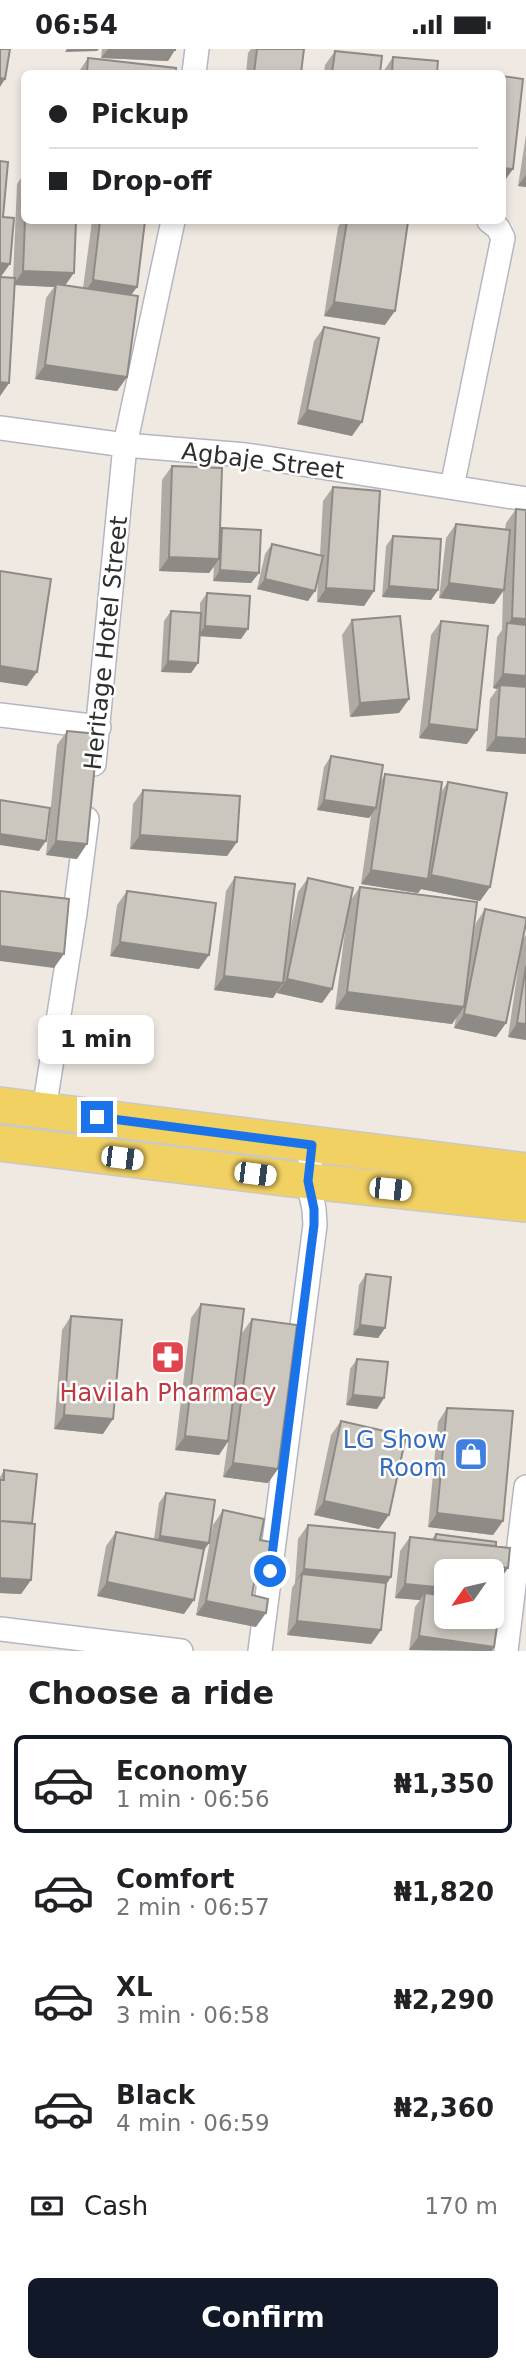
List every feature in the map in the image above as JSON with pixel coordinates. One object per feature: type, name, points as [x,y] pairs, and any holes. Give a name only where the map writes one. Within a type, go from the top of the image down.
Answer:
[{"type":"main road","points":[[0,1105],[526,1171]]},
{"type":"main road","points":[[0,1143],[308,1181],[526,1204]]},
{"type":"street","points":[[194,70],[197,49]]},
{"type":"street","name":"Heritage Hotel Street","points":[[44,1110],[75,913],[99,727],[125,445],[172,224]]},
{"type":"street","points":[[452,487],[503,238],[493,224]]},
{"type":"street","name":"Agbaje Street","points":[[0,428],[125,445],[246,455],[526,499]]},
{"type":"street","points":[[0,716],[99,727]]},
{"type":"street","points":[[260,1651],[314,1225],[314,1209],[308,1181],[312,1145]]},
{"type":"street","points":[[506,1651],[526,1487]]},
{"type":"street","points":[[0,1629],[181,1651]]},
{"type":"building","points":[[0,49],[10,49],[5,79],[0,78]]},
{"type":"building","points":[[257,49],[304,49],[301,70],[254,70]]},
{"type":"building","points":[[335,51],[382,56],[380,70],[332,70]]},
{"type":"building","points":[[393,57],[438,61],[437,70],[392,70]]},
{"type":"building","points":[[88,58],[176,68],[176,70],[87,70]]},
{"type":"building","points":[[506,77],[523,79],[513,169],[506,168]]},
{"type":"building","points":[[0,161],[8,162],[3,217],[14,218],[10,264],[0,263]]},
{"type":"building","points":[[25,224],[76,224],[74,273],[23,271]]},
{"type":"building","points":[[100,224],[145,224],[137,287],[93,280]]},
{"type":"building","points":[[347,224],[408,224],[395,311],[334,302]]},
{"type":"building","points":[[0,277],[15,278],[9,383],[0,382]]},
{"type":"building","points":[[56,284],[138,296],[127,377],[45,365]]},
{"type":"building","points":[[324,327],[379,338],[362,422],[307,410]]},
{"type":"building","points":[[172,466],[222,468],[219,559],[169,557]]},
{"type":"building","points":[[333,487],[380,491],[374,591],[326,588]]},
{"type":"building","points":[[516,509],[526,510],[526,619],[512,618]]},
{"type":"building","points":[[456,524],[510,530],[504,590],[449,583]]},
{"type":"building","points":[[222,528],[261,530],[259,573],[220,570]]},
{"type":"building","points":[[393,536],[441,539],[438,590],[389,586]]},
{"type":"building","points":[[272,544],[323,556],[315,591],[265,579]]},
{"type":"building","points":[[0,571],[51,579],[37,672],[0,666]]},
{"type":"building","points":[[207,593],[250,596],[248,629],[205,626]]},
{"type":"building","points":[[171,611],[201,613],[198,663],[168,661]]},
{"type":"building","points":[[400,616],[409,699],[360,703],[352,620]]},
{"type":"building","points":[[441,621],[488,626],[477,730],[429,724]]},
{"type":"building","points":[[507,623],[526,625],[526,676],[503,674]]},
{"type":"building","points":[[500,685],[526,687],[526,739],[496,737]]},
{"type":"building","points":[[67,731],[98,734],[87,844],[56,841]]},
{"type":"building","points":[[331,756],[383,765],[376,808],[324,800]]},
{"type":"building","points":[[385,774],[442,782],[428,879],[371,870]]},
{"type":"building","points":[[448,782],[507,793],[490,887],[431,875]]},
{"type":"building","points":[[143,790],[240,796],[237,842],[140,835]]},
{"type":"building","points":[[0,800],[50,808],[46,841],[0,834]]},
{"type":"building","points":[[235,877],[295,884],[283,983],[224,976]]},
{"type":"building","points":[[308,878],[353,888],[332,989],[287,979]]},
{"type":"building","points":[[360,887],[477,902],[464,1007],[347,992]]},
{"type":"building","points":[[0,891],[69,899],[64,954],[0,946]]},
{"type":"building","points":[[127,891],[216,903],[209,955],[120,942]]},
{"type":"building","points":[[485,909],[526,918],[506,1023],[464,1014]]},
{"type":"building","points":[[526,966],[526,1024],[517,1023]]},
{"type":"building","points":[[366,1274],[391,1277],[385,1328],[360,1325]]},
{"type":"building","points":[[201,1304],[244,1309],[228,1441],[185,1436]]},
{"type":"building","points":[[71,1316],[122,1320],[113,1419],[64,1415]]},
{"type":"building","points":[[252,1319],[297,1325],[278,1469],[233,1463]]},
{"type":"building","points":[[357,1359],[388,1362],[384,1398],[353,1395]]},
{"type":"building","points":[[447,1408],[513,1411],[503,1521],[437,1513]]},
{"type":"building","points":[[341,1421],[406,1436],[389,1515],[324,1501]]},
{"type":"building","points":[[4,1470],[37,1474],[32,1523],[0,1521],[0,1480],[4,1480]]},
{"type":"building","points":[[166,1493],[215,1500],[209,1543],[160,1536]]},
{"type":"building","points":[[223,1510],[264,1519],[260,1540],[276,1543],[272,1564],[258,1561],[252,1595],[268,1599],[266,1613],[206,1601]]},
{"type":"building","points":[[0,1521],[35,1524],[31,1580],[0,1578]]},
{"type":"building","points":[[308,1525],[395,1533],[391,1577],[304,1569]]},
{"type":"building","points":[[116,1532],[204,1549],[194,1600],[107,1582]]},
{"type":"building","points":[[436,1534],[496,1542],[496,1546],[435,1540]]},
{"type":"building","points":[[410,1537],[510,1548],[508,1568],[504,1567],[504,1559],[434,1559],[434,1587],[405,1584]]},
{"type":"building","points":[[302,1574],[386,1583],[381,1630],[297,1621]]},
{"type":"building","points":[[425,1593],[434,1594],[434,1629],[497,1629],[494,1647],[419,1636]]},
{"type":"place","name":"Havilah Pharmacy","points":[[168,1357]]},
{"type":"place","name":"LG Show Room","points":[[471,1454]]},
{"type":"route","points":[[97,1117],[312,1145],[308,1181],[314,1209],[314,1225],[270,1571]]}]
